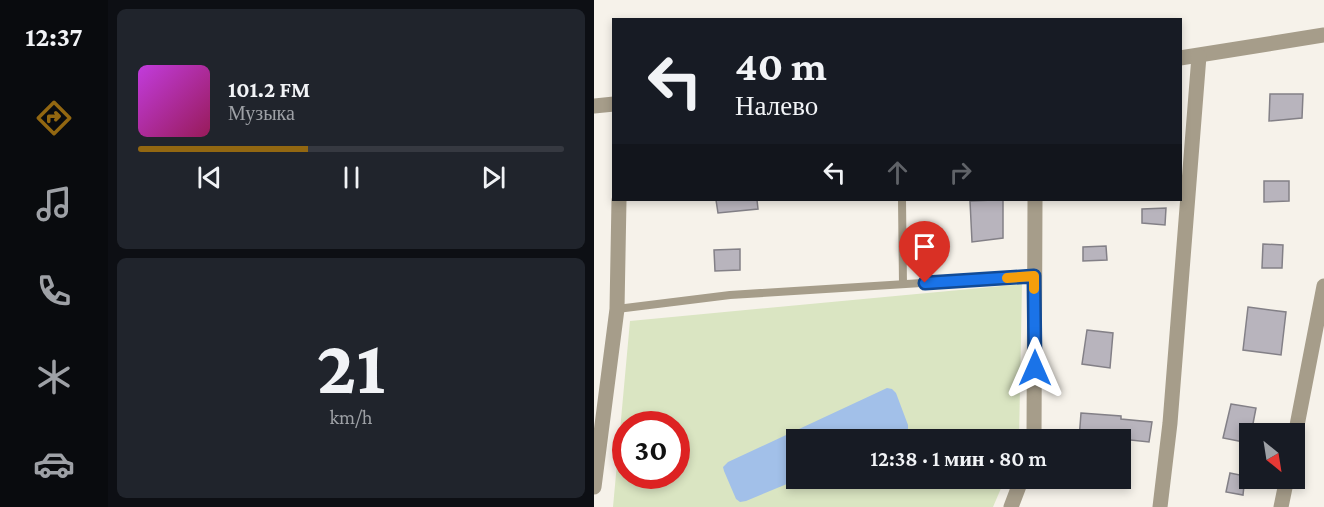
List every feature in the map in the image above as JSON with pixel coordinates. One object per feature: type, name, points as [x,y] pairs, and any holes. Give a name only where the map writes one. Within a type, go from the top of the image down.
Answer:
[{"type":"street","points":[[1182,58],[1324,35]]},
{"type":"street","points":[[1160,507],[1171,412],[1199,56]]},
{"type":"street","points":[[594,106],[612,104]]},
{"type":"street","points":[[594,487],[617,309],[619,201]]},
{"type":"street","points":[[1034,429],[1035,201]]},
{"type":"street","points":[[1297,423],[1324,286]]},
{"type":"street","points":[[1011,507],[1018,489]]},
{"type":"street","points":[[1281,507],[1285,489]]},
{"type":"lane","points":[[902,201],[903,284]]},
{"type":"lane","points":[[617,309],[730,295],[1034,276]]},
{"type":"green space","points":[[1022,284],[1019,429],[786,429],[786,489],[1001,489],[993,507],[613,507],[615,489],[690,489],[690,411],[622,411],[630,321]]},
{"type":"water","points":[[887,388],[896,393],[908,425],[908,429],[799,429]]},
{"type":"water","points":[[786,435],[786,484],[740,502],[736,499],[724,471],[723,467],[728,462]]},
{"type":"building","points":[[1270,94],[1303,94],[1302,118],[1269,121]]},
{"type":"building","points":[[1264,181],[1289,181],[1289,201],[1264,202]]},
{"type":"building","points":[[716,201],[757,201],[758,209],[718,213]]},
{"type":"building","points":[[970,201],[1003,201],[1003,238],[972,242]]},
{"type":"building","points":[[1166,208],[1165,225],[1142,223],[1142,209]]},
{"type":"building","points":[[1263,244],[1283,245],[1282,268],[1262,268]]},
{"type":"building","points":[[1106,246],[1107,260],[1083,261],[1083,247]]},
{"type":"building","points":[[740,249],[740,270],[715,271],[714,250]]},
{"type":"building","points":[[1248,307],[1286,312],[1281,355],[1243,350]]},
{"type":"building","points":[[1087,330],[1113,333],[1110,368],[1082,364]]},
{"type":"building","points":[[1231,404],[1256,408],[1253,423],[1239,423],[1239,441],[1223,438]]},
{"type":"building","points":[[1081,413],[1121,416],[1121,419],[1152,422],[1149,442],[1131,440],[1131,429],[1080,429]]},
{"type":"building","points":[[1230,473],[1239,475],[1239,489],[1244,489],[1243,495],[1226,492]]},
{"type":"slow traffic","points":[[1007,278],[1034,276],[1034,289]]},
{"type":"route","points":[[925,283],[1034,276],[1035,368]]}]
